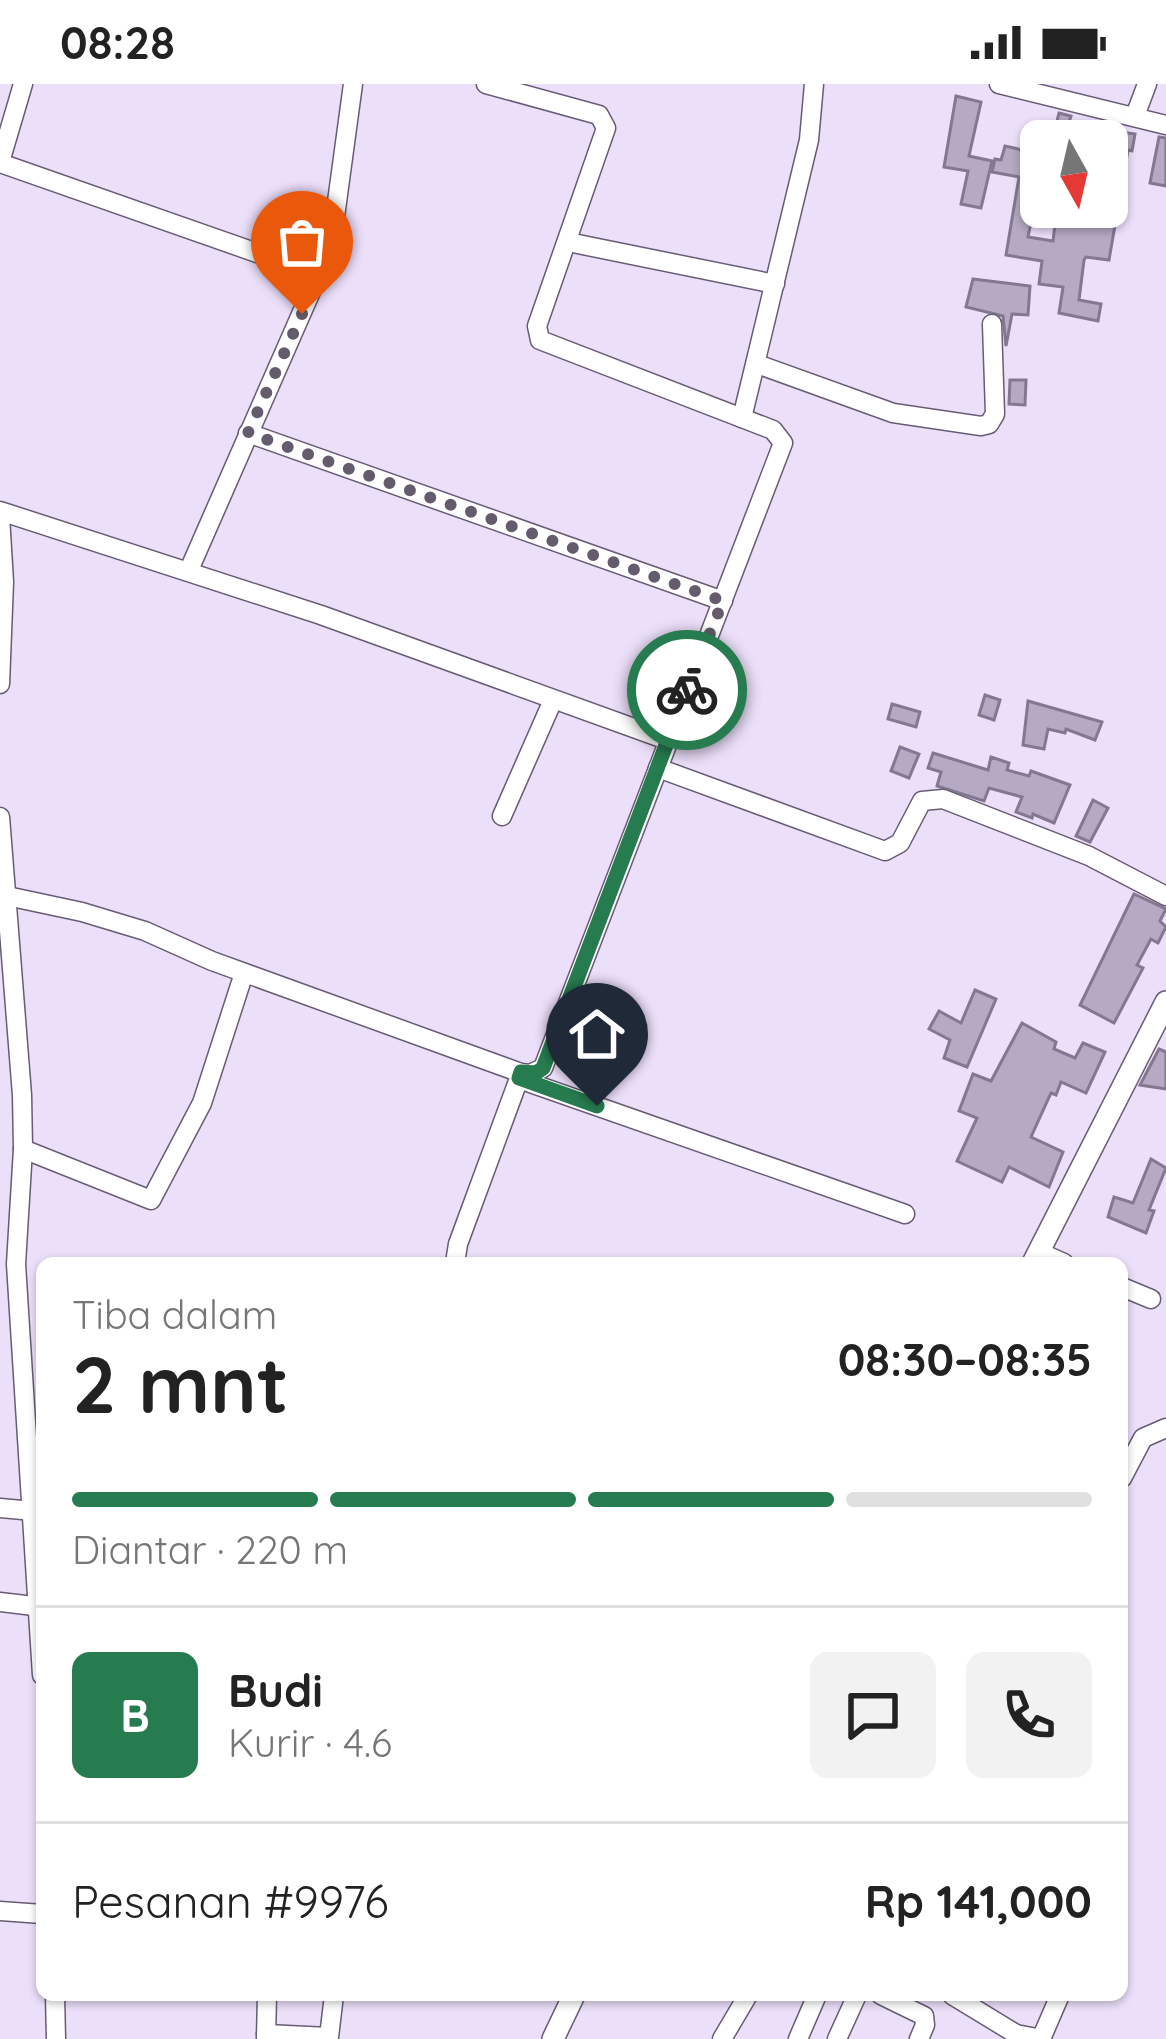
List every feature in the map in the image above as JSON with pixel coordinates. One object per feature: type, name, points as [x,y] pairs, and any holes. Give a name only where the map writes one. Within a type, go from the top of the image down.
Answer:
[{"type":"street","points":[[23,84],[4,130],[0,162],[320,275]]},
{"type":"street","points":[[189,570],[320,275],[336,224],[353,84]]},
{"type":"street","points":[[486,84],[599,115],[606,128],[537,326],[540,340],[779,434],[783,450],[543,1068],[520,1076]]},
{"type":"street","points":[[742,418],[809,140],[814,84]]},
{"type":"street","points":[[999,84],[1166,125]]},
{"type":"street","points":[[1135,116],[1147,84]]},
{"type":"street","points":[[568,242],[775,284]]},
{"type":"street","points":[[757,364],[893,413],[981,426],[989,424],[995,414],[992,324]]},
{"type":"street","points":[[248,433],[723,601]]},
{"type":"street","points":[[0,684],[4,582],[0,513],[189,570],[668,740]]},
{"type":"street","points":[[502,816],[553,700]]},
{"type":"street","points":[[658,768],[885,851],[900,843],[922,802],[943,799],[1089,856],[1166,896]]},
{"type":"street","points":[[0,817],[22,1095],[14,1323],[33,1374],[36,1552]]},
{"type":"street","points":[[7,896],[131,926],[520,1076],[904,1214]]},
{"type":"street","points":[[23,1149],[151,1200],[202,1103],[244,973]]},
{"type":"street","points":[[1037,1257],[1166,1002]]},
{"type":"street","points":[[456,1257],[520,1076]]},
{"type":"street","points":[[0,1092],[22,1095]]},
{"type":"street","points":[[1128,1289],[1151,1299]]},
{"type":"street","points":[[1128,1467],[1143,1438],[1166,1428]]},
{"type":"street","points":[[0,1508],[33,1511]]},
{"type":"street","points":[[0,1602],[36,1606]]},
{"type":"street","points":[[0,1911],[36,1914]]},
{"type":"street","points":[[55,2001],[56,2039]]},
{"type":"street","points":[[267,2001],[266,2036],[329,2037],[333,2001]]},
{"type":"street","points":[[553,2039],[571,2001]]},
{"type":"street","points":[[722,2039],[744,2001]]},
{"type":"street","points":[[798,2039],[814,2001]]},
{"type":"street","points":[[837,2039],[854,2001]]},
{"type":"street","points":[[893,2001],[924,2016],[926,2025],[919,2039]]},
{"type":"street","points":[[962,2001],[1016,2034],[1042,2039],[1058,2001]]},
{"type":"building","points":[[956,96],[981,102],[969,156],[992,161],[981,208],[961,204],[968,171],[944,167]]},
{"type":"building","points":[[1128,133],[1135,134],[1132,151],[1128,150]]},
{"type":"building","points":[[1159,137],[1166,138],[1166,186],[1150,183]]},
{"type":"building","points":[[1005,146],[1020,149],[1020,228],[1030,228],[1028,237],[1053,241],[1055,228],[1115,228],[1109,260],[1084,260],[1079,300],[1101,304],[1098,321],[1059,313],[1063,287],[1039,284],[1042,261],[1006,255],[1019,177],[992,172]]},
{"type":"building","points":[[973,279],[1030,286],[1028,315],[1012,314],[1006,346],[1003,316],[966,307]]},
{"type":"building","points":[[1010,380],[1026,380],[1025,405],[1009,404]]},
{"type":"building","points":[[985,695],[1000,700],[994,720],[979,715]]},
{"type":"building","points":[[1028,701],[1102,722],[1095,740],[1066,729],[1065,733],[1048,729],[1044,749],[1023,745]]},
{"type":"building","points":[[892,704],[920,712],[916,727],[888,719]]},
{"type":"building","points":[[900,747],[919,754],[909,778],[891,771]]},
{"type":"building","points":[[933,753],[988,770],[991,757],[1009,763],[1007,770],[1029,776],[1031,771],[1070,785],[1054,823],[1033,814],[1032,818],[1016,812],[1022,797],[989,788],[984,801],[937,786],[941,772],[928,768]]},
{"type":"building","points":[[1093,800],[1108,808],[1090,842],[1076,836]]},
{"type":"building","points":[[1134,894],[1166,909],[1160,921],[1166,927],[1158,943],[1151,939],[1137,965],[1143,968],[1114,1023],[1080,1005]]},
{"type":"building","points":[[975,990],[996,999],[967,1067],[944,1058],[950,1040],[929,1029],[939,1011],[961,1023]]},
{"type":"building","points":[[1022,1023],[1056,1042],[1054,1049],[1075,1058],[1083,1043],[1105,1052],[1086,1093],[1061,1082],[1056,1095],[1051,1093],[1031,1137],[1063,1152],[1049,1187],[1009,1167],[1002,1182],[957,1161],[977,1118],[959,1111],[973,1074],[991,1081]]},
{"type":"building","points":[[1159,1049],[1166,1052],[1166,1089],[1140,1085]]},
{"type":"building","points":[[1151,1159],[1166,1168],[1149,1210],[1154,1211],[1146,1233],[1108,1217],[1114,1197],[1133,1203]]},
{"type":"way so far","points":[[302,314],[248,433],[723,601],[687,690]]},
{"type":"route","points":[[597,1106],[519,1078],[521,1072],[536,1073],[543,1068],[687,690]]}]
